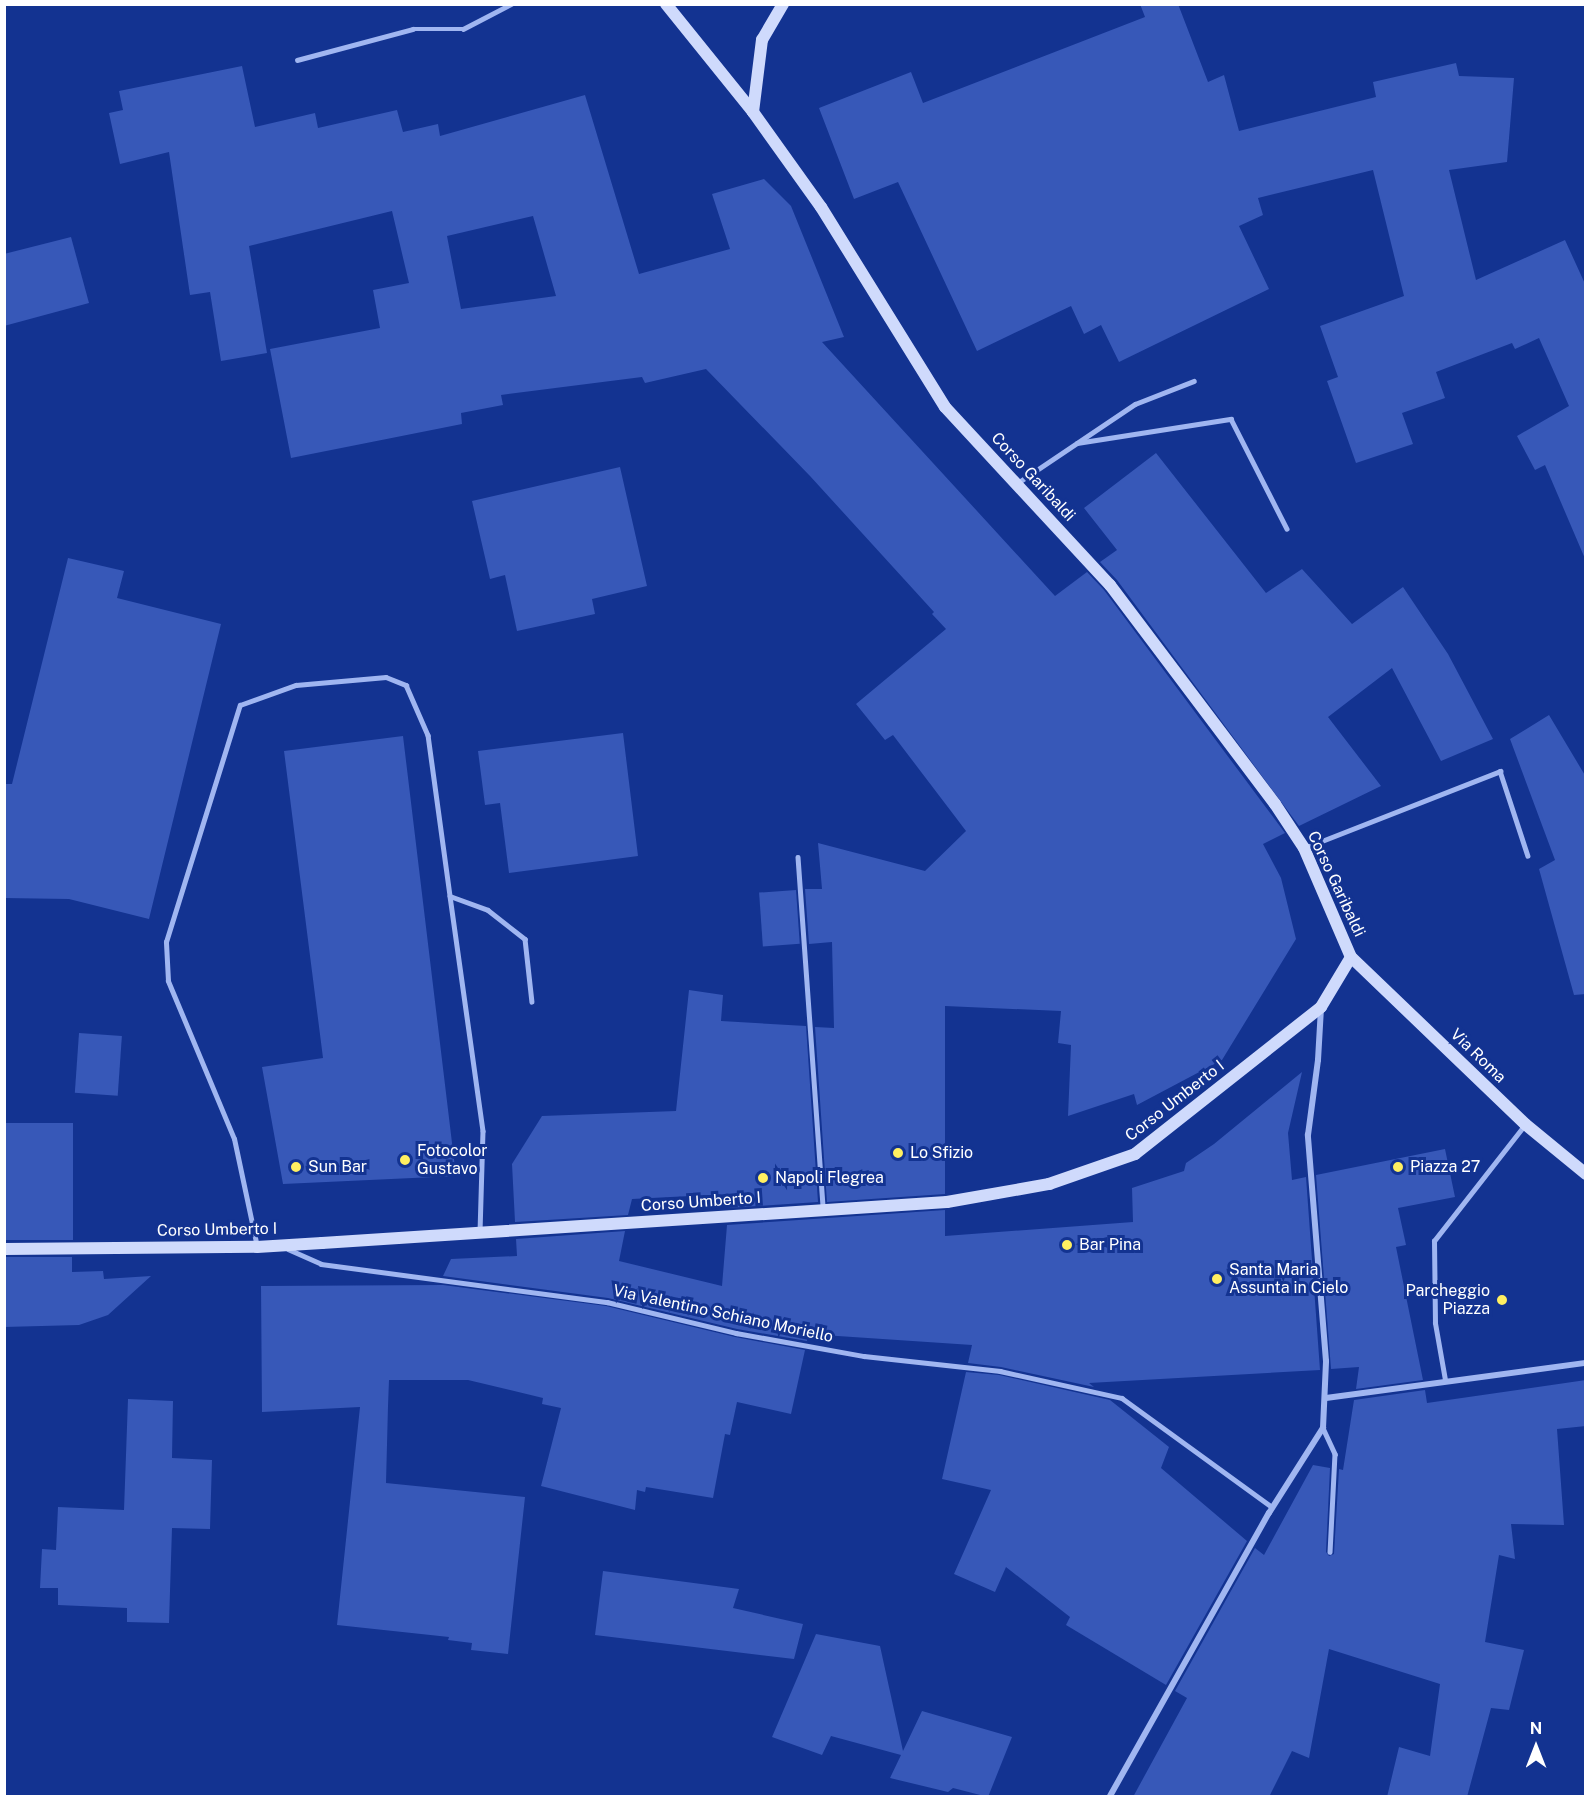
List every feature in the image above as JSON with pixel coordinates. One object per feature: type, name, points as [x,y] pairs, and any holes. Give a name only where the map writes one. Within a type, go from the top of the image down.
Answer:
[{"type":"street","name":"Corso Garibaldi","points":[[666,4],[753,112],[821,207],[945,407],[1110,585],[1304,848],[1351,957]]},
{"type":"street","points":[[753,112],[762,40],[783,4]]},
{"type":"street","name":"Corso Umberto I","points":[[4,1249],[257,1247],[823,1211],[958,1200],[1049,1184],[1135,1154],[1321,1007],[1351,957]]},
{"type":"street","name":"Via Roma","points":[[1351,957],[1525,1124],[1586,1174]]},
{"type":"street","points":[[1110,1797],[1272,1507],[1323,1428],[1326,1361],[1308,1136],[1318,1060],[1321,1007]]},
{"type":"street","points":[[1326,1398],[1445,1380],[1586,1363]]},
{"type":"lane","points":[[297,60],[413,29],[463,29],[511,4]]},
{"type":"lane","points":[[1016,484],[1135,404],[1194,381]]},
{"type":"lane","points":[[1077,443],[1231,419],[1287,529]]},
{"type":"lane","points":[[257,1247],[234,1139],[168,981],[166,942],[240,705],[296,685],[386,677],[406,685],[428,735],[483,1131],[480,1233]]},
{"type":"lane","points":[[1304,848],[1500,771],[1528,856]]},
{"type":"lane","points":[[798,857],[823,1211]]},
{"type":"lane","points":[[450,896],[488,910],[525,939],[532,1002]]},
{"type":"lane","points":[[1445,1380],[1435,1323],[1434,1241],[1525,1124]]},
{"type":"lane","name":"Via Valentino Schiano Moriello","points":[[280,1245],[321,1264],[607,1302],[736,1333],[864,1356],[1000,1371],[1122,1398],[1272,1507]]},
{"type":"lane","points":[[1323,1428],[1335,1454],[1330,1552]]},
{"type":"building","points":[[1140,4],[1178,4],[1208,82],[1224,75],[1239,131],[1376,97],[1373,82],[1456,63],[1459,76],[1514,78],[1507,162],[1449,170],[1476,280],[1565,240],[1586,286],[1586,561],[1545,465],[1535,470],[1517,436],[1569,406],[1539,338],[1515,349],[1512,343],[1436,372],[1445,398],[1402,413],[1413,444],[1356,463],[1327,381],[1338,377],[1320,326],[1404,296],[1373,170],[1258,198],[1263,215],[1239,226],[1269,289],[1119,362],[1101,325],[1084,334],[1071,306],[977,351],[898,182],[854,199],[819,108],[911,72],[923,103],[1145,17]]},
{"type":"building","points":[[242,66],[255,127],[315,113],[318,128],[397,110],[403,132],[438,124],[440,136],[585,95],[639,274],[730,249],[712,194],[764,179],[791,206],[844,337],[822,342],[1055,596],[1087,572],[1104,590],[1285,833],[1263,844],[1281,878],[1296,939],[1222,1060],[1137,1105],[1134,1094],[1068,1116],[1071,1045],[1058,1043],[1061,1011],[945,1006],[945,1194],[827,1202],[815,1027],[834,1028],[832,942],[809,944],[805,889],[822,889],[818,843],[925,871],[966,831],[893,735],[885,740],[856,704],[946,629],[932,614],[934,612],[810,476],[706,369],[645,383],[642,377],[501,395],[503,405],[461,413],[462,424],[291,458],[270,349],[380,328],[373,290],[409,283],[392,211],[249,246],[267,353],[221,361],[210,292],[190,295],[169,152],[120,164],[109,113],[123,110],[119,91]],"holes":[[[533,216],[556,296],[461,309],[447,236]]]},
{"type":"building","points":[[71,237],[89,303],[4,326],[4,254]]},
{"type":"building","points":[[1156,453],[1266,593],[1302,569],[1352,624],[1403,587],[1448,654],[1493,739],[1441,761],[1392,668],[1328,717],[1381,786],[1299,826],[1117,580],[1100,562],[1117,550],[1084,508]]},
{"type":"building","points":[[620,467],[647,586],[592,599],[595,614],[517,631],[505,575],[490,579],[472,501]]},
{"type":"building","points":[[68,558],[124,571],[117,598],[221,624],[149,919],[69,899],[4,898],[4,784],[12,784]]},
{"type":"building","points":[[1549,715],[1586,777],[1586,994],[1574,995],[1539,869],[1555,860],[1510,739]]},
{"type":"building","points":[[623,733],[638,856],[509,873],[500,803],[485,805],[478,751]]},
{"type":"building","points":[[403,736],[456,1176],[283,1184],[262,1067],[323,1058],[284,751]]},
{"type":"building","points":[[796,890],[800,944],[763,946],[759,893]]},
{"type":"building","points":[[689,990],[723,995],[721,1021],[806,1026],[818,1202],[728,1208],[729,1194],[632,1199],[628,1215],[515,1222],[512,1164],[542,1116],[676,1111]]},
{"type":"building","points":[[79,1033],[122,1036],[118,1096],[75,1093]]},
{"type":"building","points":[[1302,1072],[1288,1133],[1292,1180],[1306,1177],[1320,1370],[1089,1383],[1094,1387],[1001,1367],[968,1363],[972,1345],[808,1334],[807,1341],[737,1329],[608,1298],[443,1276],[451,1259],[517,1256],[516,1239],[625,1231],[619,1261],[722,1286],[727,1225],[945,1210],[945,1236],[1133,1222],[1132,1188],[1184,1171],[1186,1163],[1214,1144]]},
{"type":"building","points":[[4,1123],[73,1123],[73,1240],[4,1240]]},
{"type":"building","points":[[1445,1149],[1455,1197],[1398,1208],[1406,1245],[1396,1247],[1423,1380],[1356,1389],[1359,1367],[1331,1369],[1316,1175]]},
{"type":"building","points":[[4,1257],[72,1257],[72,1272],[103,1271],[104,1279],[151,1276],[108,1315],[79,1325],[4,1327]]},
{"type":"building","points":[[443,1285],[606,1306],[735,1337],[805,1350],[791,1414],[737,1402],[730,1435],[725,1434],[713,1498],[646,1487],[645,1492],[637,1490],[635,1510],[541,1486],[561,1408],[542,1404],[543,1398],[468,1380],[389,1380],[386,1483],[525,1497],[508,1654],[471,1650],[472,1643],[448,1640],[449,1637],[337,1625],[360,1407],[262,1412],[261,1286]]},
{"type":"building","points":[[966,1372],[999,1375],[1110,1400],[1169,1447],[1161,1468],[1247,1541],[1166,1685],[1066,1625],[1070,1617],[1006,1567],[995,1592],[954,1574],[991,1490],[942,1479]]},
{"type":"building","points":[[1586,1380],[1586,1426],[1557,1429],[1564,1525],[1511,1524],[1515,1559],[1499,1555],[1485,1642],[1524,1650],[1509,1710],[1491,1708],[1467,1797],[1387,1797],[1399,1747],[1430,1756],[1440,1684],[1329,1649],[1309,1758],[1292,1751],[1269,1797],[1133,1797],[1187,1698],[1175,1691],[1255,1548],[1264,1555],[1313,1465],[1330,1468],[1326,1552],[1329,1556],[1334,1554],[1339,1469],[1343,1470],[1354,1400],[1425,1390],[1427,1403]]},
{"type":"building","points":[[128,1399],[173,1401],[172,1458],[212,1460],[210,1529],[172,1528],[169,1623],[127,1622],[127,1608],[58,1605],[58,1588],[40,1588],[42,1549],[56,1550],[58,1507],[124,1510]]},
{"type":"building","points":[[603,1571],[739,1589],[733,1608],[803,1624],[794,1659],[595,1635]]},
{"type":"building","points":[[816,1634],[880,1646],[903,1751],[922,1711],[1012,1737],[988,1797],[953,1788],[948,1792],[890,1778],[901,1755],[831,1736],[822,1755],[772,1737]]},
{"type":"place","name":"Lo Sfizio","points":[[898,1153]]},
{"type":"place","name":"Fotocolor Gustavo","points":[[405,1160]]},
{"type":"place","name":"Sun Bar","points":[[296,1167]]},
{"type":"place","name":"Piazza 27","points":[[1398,1167]]},
{"type":"place","name":"Napoli Flegrea","points":[[763,1178]]},
{"type":"place","name":"Bar Pina","points":[[1067,1245]]},
{"type":"place","name":"Santa Maria Assunta in Cielo","points":[[1217,1279]]},
{"type":"place","name":"Parcheggio Piazza","points":[[1502,1300]]}]
